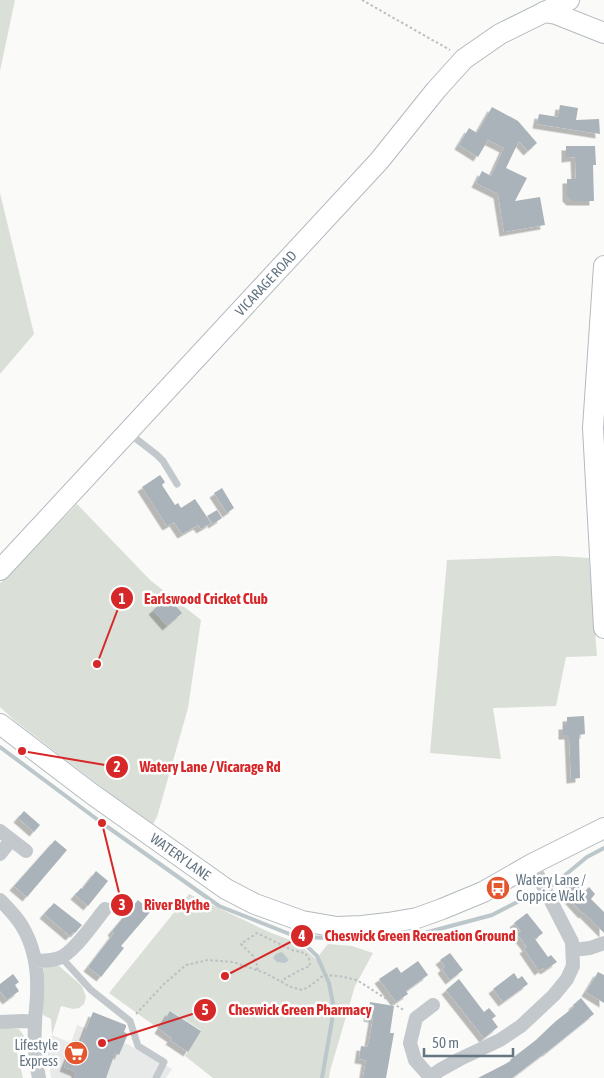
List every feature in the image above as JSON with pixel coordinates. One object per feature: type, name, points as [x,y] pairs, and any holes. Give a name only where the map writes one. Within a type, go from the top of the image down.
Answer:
[{"type":"street","name":"VICARAGE ROAD","points":[[0,570],[379,161],[436,90],[464,59],[500,34],[570,0]]},
{"type":"street","points":[[544,12],[556,14],[604,33]]},
{"type":"street","points":[[604,266],[593,428],[604,628]]},
{"type":"street","name":"WATERY LANE","points":[[0,724],[92,794],[226,889],[255,904],[302,921],[337,927],[362,926],[416,918],[483,892],[532,864],[604,828]]},
{"type":"street","points":[[0,854],[5,836],[26,851]]},
{"type":"street","points":[[433,1005],[416,1018],[410,1044],[415,1060],[429,1078],[460,1059],[500,1040],[521,1026],[554,995],[567,979],[573,966],[574,950],[572,942],[532,864]]},
{"type":"street","points":[[0,900],[14,914],[22,927],[35,962],[37,978],[35,1051],[40,1078]]},
{"type":"street","points":[[35,962],[58,959],[66,955],[105,908]]},
{"type":"street","points":[[574,950],[590,948],[604,943]]},
{"type":"street","points":[[0,1022],[35,1022]]},
{"type":"lane","points":[[127,433],[163,461],[177,484]]},
{"type":"lane","points":[[61,957],[91,990],[130,1021],[138,1046],[164,1062],[156,1078]]},
{"type":"path","points":[[362,0],[464,59]]},
{"type":"path","points":[[257,970],[258,967],[253,956],[242,944],[257,933],[292,950],[305,953],[309,959],[310,966],[281,981]]},
{"type":"path","points":[[130,1021],[164,984],[186,965],[208,960],[233,962],[265,973],[291,987],[302,990],[324,974],[357,980],[416,1018]]},
{"type":"shaded area","points":[[0,0],[15,0],[0,71]]},
{"type":"shaded area","points":[[0,193],[34,334],[0,374]]},
{"type":"shaded area","points":[[77,504],[150,580],[201,620],[188,708],[157,817],[152,826],[14,720],[0,707],[0,583]]},
{"type":"shaded area","points":[[558,556],[589,558],[597,656],[566,657],[556,706],[493,708],[501,759],[430,753],[447,560]]},
{"type":"shaded area","points":[[189,894],[269,932],[298,943],[316,959],[328,944],[352,946],[373,953],[355,986],[329,1078],[213,1078],[185,1056],[201,1030],[171,1011],[159,1029],[109,993]]},
{"type":"shaded area","points":[[282,952],[289,960],[285,963],[277,962],[273,958],[276,954]]},
{"type":"shaded area","points":[[58,965],[82,986],[86,997],[84,1004],[79,1008],[73,1009],[61,1006],[52,1035],[51,1019],[43,1015],[43,973],[44,967]]},
{"type":"shaded area","points":[[77,1025],[129,1045],[172,1069],[166,1078],[51,1078],[47,1049],[52,1035],[71,1043]]},
{"type":"shaded area","points":[[0,1027],[19,1029],[24,1036],[22,1047],[17,1053],[23,1078],[0,1078]]},
{"type":"building","points":[[560,105],[578,108],[576,120],[599,119],[600,134],[537,124],[539,114],[558,117]]},
{"type":"building","points":[[492,107],[518,121],[537,143],[528,151],[519,141],[506,168],[527,178],[515,201],[540,197],[545,225],[504,232],[498,194],[476,183],[482,171],[491,176],[504,148],[488,140],[478,157],[459,145],[469,128],[477,133]]},
{"type":"building","points":[[566,146],[595,146],[596,165],[593,165],[594,201],[571,201],[567,197],[567,179],[576,179],[575,157],[566,158]]},
{"type":"building","points":[[160,475],[165,482],[162,485],[175,505],[178,503],[181,508],[195,499],[211,523],[201,529],[198,525],[182,534],[174,522],[167,526],[142,487]]},
{"type":"building","points":[[222,488],[234,508],[227,513],[214,493]]},
{"type":"building","points":[[217,510],[222,518],[213,524],[207,516]]},
{"type":"building","points":[[168,598],[182,613],[167,626],[153,610]]},
{"type":"building","points":[[584,716],[585,734],[579,735],[580,778],[571,779],[569,735],[563,735],[563,725],[567,725],[567,717]]},
{"type":"building","points":[[24,811],[40,825],[34,832],[18,818]]},
{"type":"building","points":[[55,840],[67,850],[27,897],[14,886]]},
{"type":"building","points":[[96,871],[108,881],[88,906],[75,895]]},
{"type":"building","points":[[574,881],[584,892],[589,887],[595,894],[591,899],[604,912],[604,933],[562,891]]},
{"type":"building","points":[[138,900],[151,911],[121,946],[124,948],[101,977],[88,967],[114,933],[112,931]]},
{"type":"building","points":[[54,903],[82,925],[70,936],[44,914]]},
{"type":"building","points":[[527,913],[543,933],[535,939],[548,957],[551,955],[557,962],[545,970],[543,968],[539,971],[524,949],[527,947],[517,934],[521,931],[514,923]]},
{"type":"building","points":[[450,953],[463,970],[450,980],[442,969],[445,966],[440,960]]},
{"type":"building","points":[[418,961],[428,975],[406,991],[408,994],[396,1002],[379,979],[397,967],[401,973]]},
{"type":"building","points":[[598,972],[604,975],[604,1003],[586,992]]},
{"type":"building","points":[[514,973],[518,979],[522,976],[528,984],[503,1002],[493,989]]},
{"type":"building","points":[[13,974],[19,982],[15,985],[19,991],[7,1000],[0,991],[0,984]]},
{"type":"building","points":[[459,979],[484,1012],[489,1008],[496,1016],[492,1019],[498,1027],[484,1038],[446,990]]},
{"type":"building","points":[[581,998],[594,1014],[547,1052],[512,1078],[478,1078],[511,1061],[574,1007],[573,1005]]},
{"type":"building","points":[[370,1002],[394,1006],[390,1033],[394,1033],[386,1078],[363,1078],[366,1060],[359,1059],[361,1046],[367,1047],[369,1042],[373,1018],[368,1017]]},
{"type":"building","points":[[170,1011],[201,1031],[188,1052],[170,1040],[172,1038],[159,1029]]},
{"type":"building","points":[[93,1012],[126,1025],[124,1032],[128,1034],[119,1055],[115,1053],[106,1078],[74,1078],[76,1072],[64,1067],[75,1040],[81,1042]]},
{"type":"waterway","points":[[0,747],[102,823],[219,906],[297,937],[317,956],[329,983],[334,1009],[322,1078]]},
{"type":"waterway","points":[[553,885],[587,857],[604,848]]},
{"type":"waterway","points":[[297,937],[398,940],[492,915],[521,900]]},
{"type":"place","name":"Earlswood Cricket Club","points":[[97,664]]},
{"type":"place","name":"Watery Lane / Vicarage Rd","points":[[22,751]]},
{"type":"place","name":"River Blythe","points":[[102,823]]},
{"type":"place","name":"Watery Lane / Coppice Walk","points":[[498,888]]},
{"type":"place","name":"Cheswick Green Recreation Ground","points":[[225,976]]},
{"type":"place","name":"Cheswick Green Pharmacy","points":[[102,1043]]},
{"type":"place","name":"Lifestyle Express","points":[[76,1053]]}]
